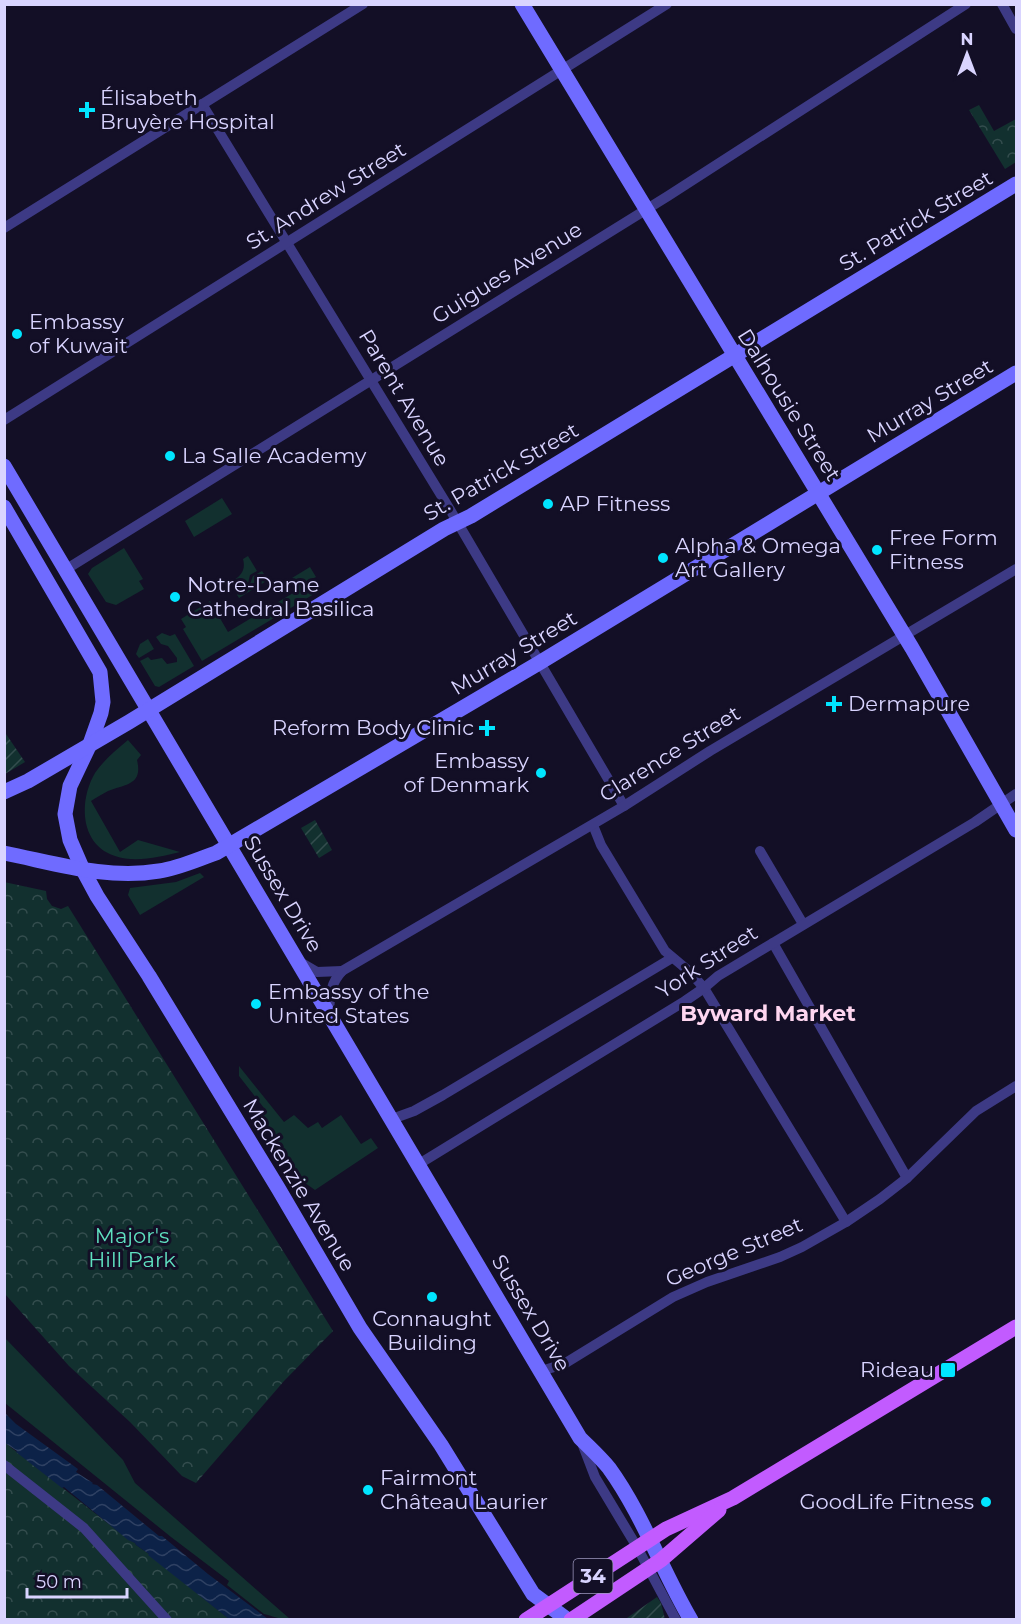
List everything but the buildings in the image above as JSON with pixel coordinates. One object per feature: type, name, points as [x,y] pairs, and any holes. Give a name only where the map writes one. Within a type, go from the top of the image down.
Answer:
[{"type":"main road","name":"Dalhousie Street","points":[[522,4],[904,635],[1017,830]]},
{"type":"main road","name":"St. Patrick Street","points":[[4,792],[28,781],[148,710],[1017,184]]},
{"type":"main road","name":"Murray Street","points":[[4,853],[83,870],[132,874],[159,871],[191,863],[230,846],[539,663],[1017,373]]},
{"type":"main road","name":"Sussex Drive","points":[[4,466],[580,1438],[609,1468],[655,1564],[670,1581],[691,1620]]},
{"type":"main road","points":[[4,507],[100,672],[103,702],[90,744]]},
{"type":"main road","name":"Mackenzie Avenue","points":[[90,744],[70,786],[64,814],[70,840],[97,896],[149,976],[260,1158],[360,1328],[441,1445],[533,1594],[569,1620]]},
{"type":"main road","name":"34","points":[[526,1620],[644,1542],[673,1525],[733,1498],[1017,1327]]},
{"type":"main road","name":"34","points":[[569,1620],[655,1564],[733,1498]]},
{"type":"street","points":[[4,228],[363,4]]},
{"type":"street","name":"St. Andrew Street","points":[[4,420],[668,4]]},
{"type":"street","name":"Guigues Avenue","points":[[64,570],[647,209],[966,4]]},
{"type":"street","points":[[1002,4],[1017,29]]},
{"type":"street","name":"Parent Avenue","points":[[202,104],[457,523],[624,806]]},
{"type":"street","name":"Clarence Street","points":[[342,971],[593,825],[703,756],[1017,569]]},
{"type":"street","name":"York Street","points":[[419,1164],[704,988],[718,976],[975,822],[1017,794]]},
{"type":"street","points":[[593,825],[601,845],[665,951],[690,972],[704,988],[846,1222]]},
{"type":"street","points":[[759,851],[803,924]]},
{"type":"street","points":[[773,943],[907,1178]]},
{"type":"street","name":"York Street","points":[[392,1119],[414,1111],[443,1095],[672,958]]},
{"type":"street","points":[[298,961],[317,972],[342,971]]},
{"type":"street","points":[[329,1013],[330,991],[335,979],[342,971]]},
{"type":"street","name":"George Street","points":[[541,1371],[564,1364],[673,1297],[707,1282],[780,1257],[846,1222],[907,1178],[976,1111],[1017,1086]]},
{"type":"street","points":[[4,1465],[84,1528],[167,1620]]},
{"type":"street","points":[[655,1564],[676,1620]]},
{"type":"green space","points":[[979,105],[994,131],[1016,119],[1016,162],[1005,169],[969,110]]},
{"type":"green space","points":[[222,498],[232,514],[194,537],[185,521]]},
{"type":"green space","points":[[124,548],[143,579],[139,581],[144,589],[116,605],[106,602],[88,574],[92,568]]},
{"type":"green space","points":[[248,556],[257,571],[250,575],[248,583],[237,589],[236,584],[232,581],[242,572],[243,559]]},
{"type":"green space","points":[[310,567],[316,577],[312,579],[319,591],[202,661],[183,629],[186,627],[181,619],[210,601],[228,632],[298,590],[292,578]]},
{"type":"green space","points":[[262,571],[268,580],[239,598],[236,593],[250,584],[253,576]]},
{"type":"green space","points":[[162,633],[170,636],[175,634],[194,666],[159,687],[155,686],[140,661],[148,657],[151,660],[162,658],[167,664],[177,662],[177,658],[168,646],[161,644],[156,637]]},
{"type":"green space","points":[[148,639],[154,649],[139,658],[136,654],[140,644]]},
{"type":"green space","points":[[4,731],[25,762],[5,774],[4,774]]},
{"type":"green space","points":[[128,740],[141,755],[137,760],[138,774],[135,779],[91,801],[120,852],[138,840],[180,852],[148,858],[123,858],[103,850],[94,842],[89,832],[85,808],[90,784],[102,764]]},
{"type":"green space","points":[[315,820],[332,850],[319,858],[301,828]]},
{"type":"green space","points":[[200,873],[204,877],[140,915],[128,895],[130,888],[176,882]]},
{"type":"green space","name":"Major's Hill Park","points":[[4,882],[46,891],[47,899],[52,906],[61,909],[68,906],[333,1331],[284,1381],[196,1483],[182,1476],[130,1422],[69,1366],[5,1294]]},
{"type":"green space","points":[[239,1066],[284,1122],[294,1115],[308,1128],[318,1122],[322,1128],[341,1115],[361,1144],[371,1138],[378,1148],[315,1190],[298,1178],[254,1107],[261,1113],[264,1108],[239,1076]]},
{"type":"green space","points":[[5,1338],[123,1460],[135,1483],[290,1619],[264,1614],[227,1585],[229,1581],[5,1403]]},
{"type":"green space","points":[[4,1442],[149,1554],[229,1619],[5,1619]]},
{"type":"green space","points":[[657,1597],[665,1619],[624,1620]]},
{"type":"water","points":[[5,1413],[16,1424],[78,1469],[76,1472],[97,1485],[159,1536],[162,1536],[268,1619],[229,1619],[135,1543],[128,1540],[64,1487],[62,1488],[5,1443]]},
{"type":"place","name":"Élisabeth Bruyère Hospital","points":[[87,110]]},
{"type":"place","name":"Embassy of Kuwait","points":[[17,334]]},
{"type":"place","name":"La Salle Academy","points":[[170,456]]},
{"type":"place","name":"AP Fitness","points":[[548,504]]},
{"type":"place","name":"Free Form Fitness","points":[[877,550]]},
{"type":"place","name":"Alpha & Omega Art Gallery","points":[[663,558]]},
{"type":"place","name":"Notre-Dame Cathedral Basilica","points":[[175,597]]},
{"type":"place","name":"Dermapure","points":[[834,704]]},
{"type":"place","name":"Reform Body Clinic","points":[[487,728]]},
{"type":"place","name":"Embassy of Denmark","points":[[541,773]]},
{"type":"place","name":"Embassy of the United States","points":[[256,1004]]},
{"type":"place","name":"Connaught Building","points":[[432,1297]]},
{"type":"place","name":"Rideau","points":[[948,1370]]},
{"type":"place","name":"Fairmont Château Laurier","points":[[368,1490]]},
{"type":"place","name":"GoodLife Fitness","points":[[986,1502]]},
{"type":"district","name":"Byward Market","points":[[768,1013]]}]
